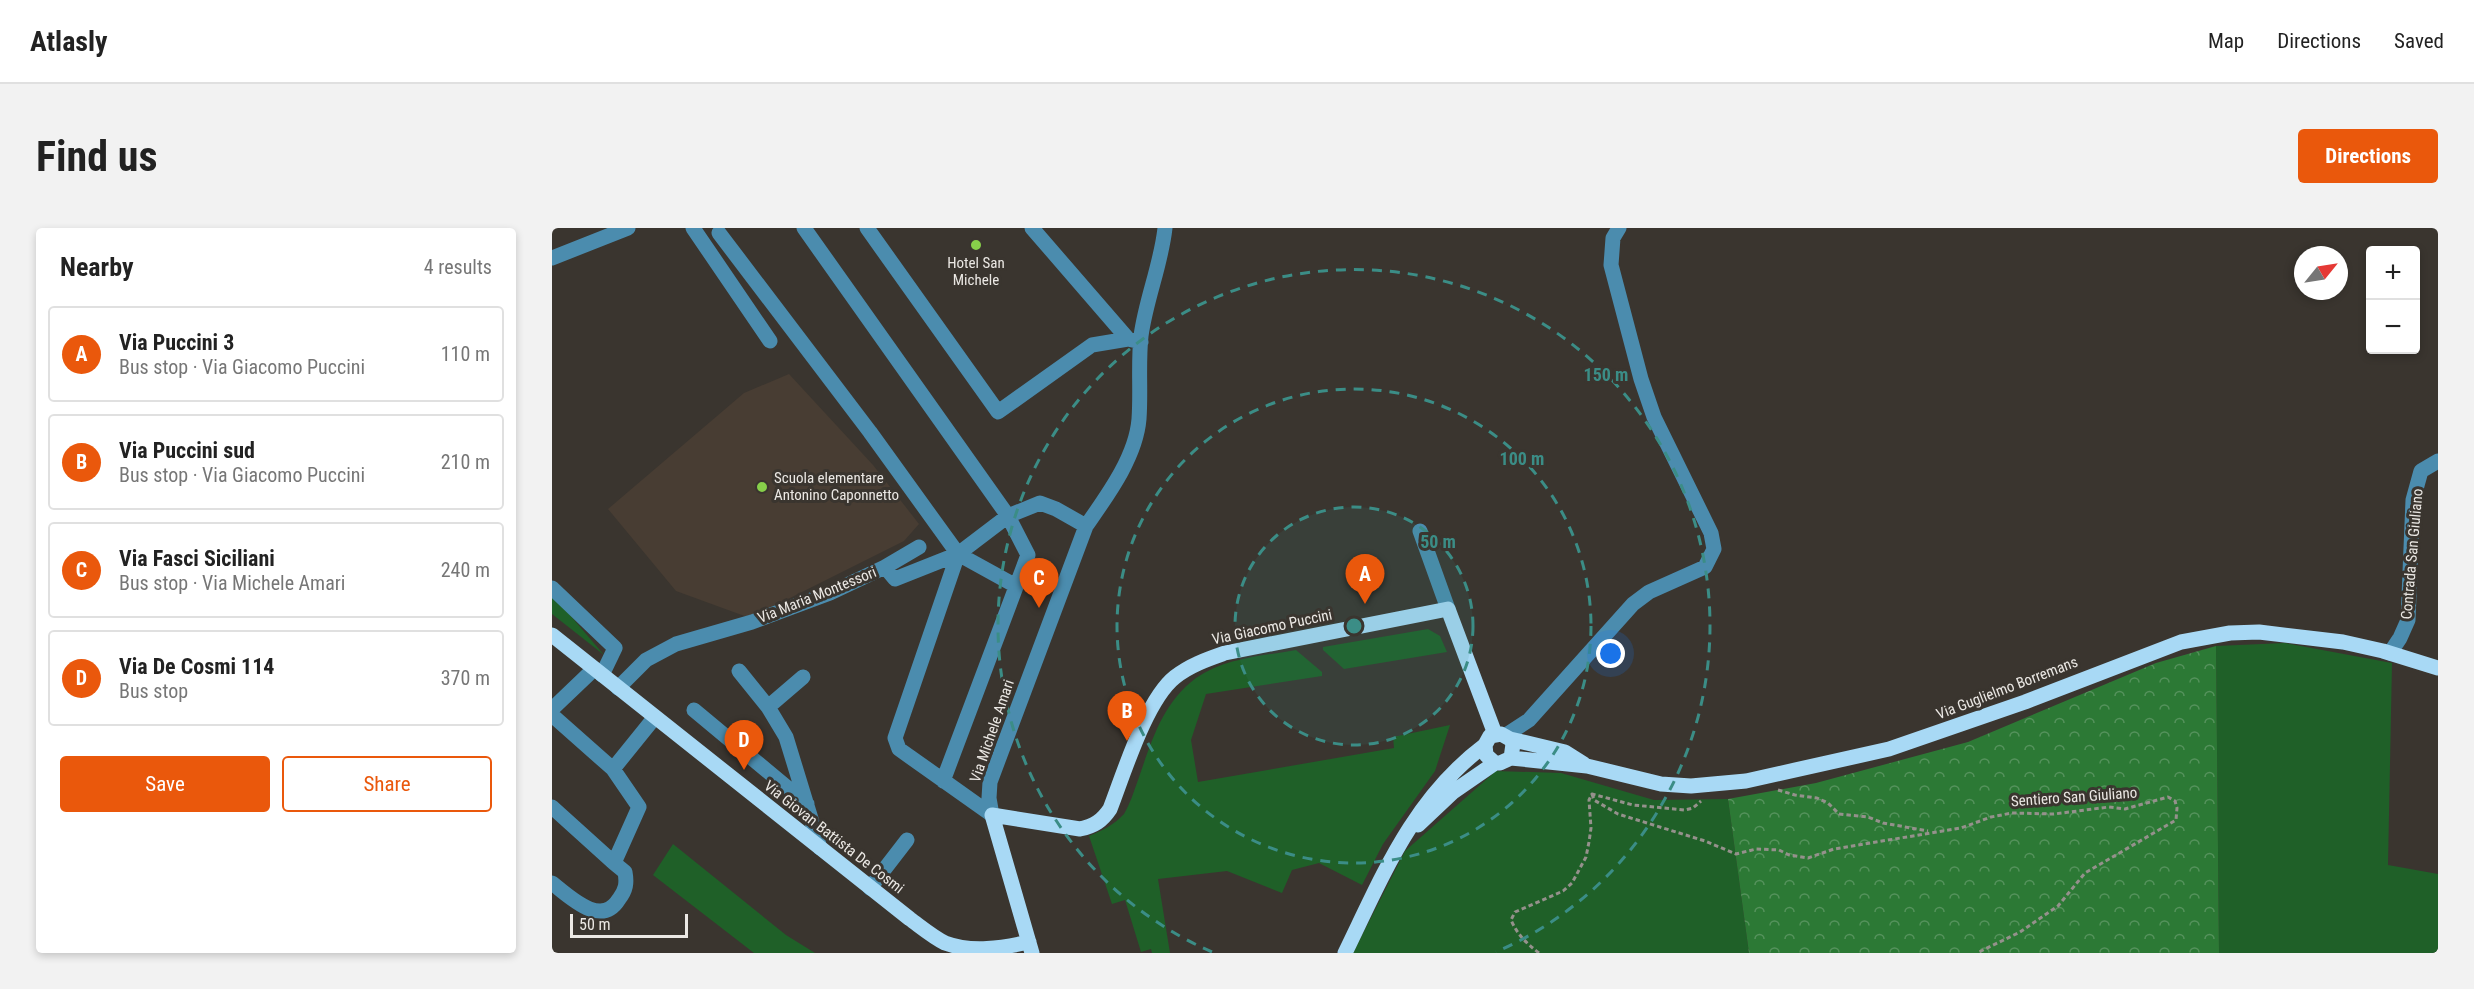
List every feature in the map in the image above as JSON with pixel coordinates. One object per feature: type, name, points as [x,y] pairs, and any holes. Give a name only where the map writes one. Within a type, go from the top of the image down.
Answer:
[{"type":"main road","points":[[1448,609],[1499,738],[1514,749],[1511,758]]},
{"type":"main road","name":"Via Giacomo Puccini","points":[[992,815],[1080,829],[1093,826],[1110,809],[1149,712],[1158,696],[1173,678],[1209,658],[1448,609]]},
{"type":"main road","name":"Via Guglielmo Borremans","points":[[1587,766],[1661,784],[1704,786],[1746,782],[1889,749],[1942,732],[2181,642],[2205,636],[2240,632],[2282,634],[2343,642],[2438,668]]},
{"type":"main road","name":"Via Giovan Battista De Cosmi","points":[[552,635],[870,888],[945,943],[965,949],[986,950],[1031,947]]},
{"type":"main road","points":[[1495,763],[1486,755],[1499,738]]},
{"type":"main road","points":[[1346,953],[1398,843],[1433,793],[1464,761],[1499,738],[1565,752],[1587,766]]},
{"type":"main road","points":[[1398,843],[1453,792],[1495,763],[1511,758],[1587,766]]},
{"type":"main road","name":"Via Michele Amari","points":[[992,815],[1031,947]]},
{"type":"street","points":[[552,258],[628,228]]},
{"type":"street","points":[[693,228],[770,341]]},
{"type":"street","points":[[804,228],[1008,516],[1028,555],[943,781]]},
{"type":"street","points":[[867,228],[999,412],[1092,345],[1134,340]]},
{"type":"street","points":[[1032,228],[1134,340]]},
{"type":"street","name":"Via Michele Amari","points":[[992,815],[989,798],[990,782],[1086,526],[1112,489],[1134,442],[1139,422],[1134,340],[1163,250],[1165,228]]},
{"type":"street","points":[[1499,738],[1528,720],[1633,604],[1650,592],[1705,567],[1714,549],[1711,533],[1654,417],[1641,380],[1611,265],[1614,238],[1619,228]]},
{"type":"street","points":[[719,233],[863,423],[958,554],[1016,586]]},
{"type":"street","name":"Contrada San Giuliano","points":[[2390,653],[2408,620],[2413,500],[2421,471],[2438,461]]},
{"type":"street","points":[[992,815],[899,749],[895,738],[958,554],[1008,516],[1040,504],[1056,509],[1086,526]]},
{"type":"street","points":[[1420,531],[1448,609]]},
{"type":"street","points":[[885,567],[919,547]]},
{"type":"street","name":"Via Maria Montessori","points":[[618,688],[646,660],[676,644],[752,622],[830,592],[885,567],[895,579],[958,554]]},
{"type":"street","points":[[552,588],[615,648],[598,672],[552,709]]},
{"type":"street","points":[[740,671],[768,707],[786,737],[820,848]]},
{"type":"street","points":[[768,707],[803,677]]},
{"type":"street","points":[[694,710],[807,804]]},
{"type":"street","points":[[552,715],[614,769],[639,807],[614,863]]},
{"type":"street","points":[[614,769],[655,717]]},
{"type":"street","points":[[552,807],[625,872],[627,884],[616,905],[606,911],[596,912],[579,904],[552,883]]},
{"type":"street","points":[[870,888],[907,840]]},
{"type":"path","name":"Sentiero San Giuliano","points":[[1746,782],[1795,795],[1817,798],[1828,803],[1839,814],[1868,816],[1883,823],[1929,832]]},
{"type":"path","points":[[1539,953],[1526,943],[1511,920],[1515,912],[1563,891],[1572,883],[1586,856],[1592,828],[1588,800],[1592,794],[1634,805],[1685,810],[1693,808],[1704,797],[1704,786]]},
{"type":"path","name":"Sentiero San Giuliano","points":[[1592,794],[1594,800],[1618,814],[1736,854],[1756,849],[1779,850],[1789,855],[1808,858],[1834,849],[1876,844],[1929,832],[1960,828],[1991,817],[2012,813],[2054,814],[2109,807],[2125,809],[2168,797],[2175,801],[2176,820],[2085,873],[2058,906],[2020,932],[1977,953]]},
{"type":"shaded area","name":"Scuola elementare Antonino Caponnetto","points":[[789,374],[873,465],[919,524],[904,541],[750,618],[676,591],[608,509],[744,393]]},
{"type":"green space","points":[[552,594],[604,655],[552,614]]},
{"type":"green space","points":[[1428,629],[1440,636],[1447,652],[1344,669],[1323,650],[1323,647]]},
{"type":"green space","points":[[2285,643],[2392,663],[2388,865],[2438,874],[2438,953],[2219,953],[2216,646]]},
{"type":"green space","points":[[2216,646],[2219,953],[1749,953],[1728,799],[1816,783],[1968,742],[2156,663]]},
{"type":"green space","points":[[1296,650],[1322,672],[1322,676],[1206,694],[1191,740],[1198,782],[1394,748],[1393,737],[1450,725],[1435,771],[1383,844],[1362,885],[1319,863],[1292,870],[1282,893],[1227,871],[1158,879],[1170,953],[1152,953],[1151,949],[1141,952],[1125,900],[1112,904],[1089,836],[1108,827],[1124,814],[1159,724],[1174,699],[1184,688],[1207,671],[1219,666]]},
{"type":"green space","points":[[1496,771],[1561,773],[1654,800],[1728,799],[1749,953],[1353,953],[1405,851]]},
{"type":"green space","points":[[673,844],[786,935],[815,953],[754,953],[653,875]]},
{"type":"place","name":"Hotel San Michele","points":[[976,245]]},
{"type":"place","name":"Scuola elementare Antonino Caponnetto","points":[[762,487]]},
{"type":"place","name":"Via Puccini 3","points":[[1365,604]]},
{"type":"place","name":"Via Fasci Siciliani","points":[[1039,608]]},
{"type":"place","name":"Via Puccini sud","points":[[1127,741]]},
{"type":"place","name":"Via De Cosmi 114","points":[[744,770]]}]
